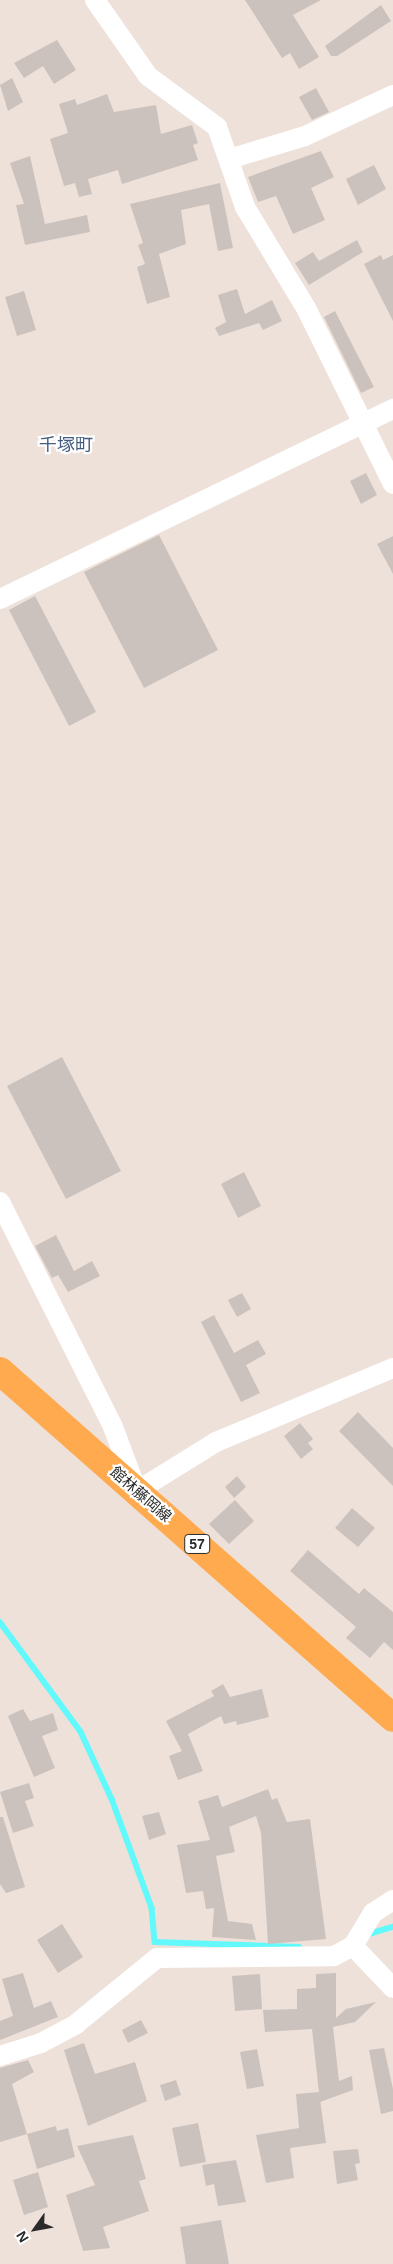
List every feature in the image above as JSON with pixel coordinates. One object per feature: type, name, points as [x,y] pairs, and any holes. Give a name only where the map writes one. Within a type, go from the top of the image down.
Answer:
[{"type":"main road","name":"館林藤岡線","points":[[0,1371],[393,1718]]},
{"type":"street","points":[[95,0],[148,76],[217,127],[245,207],[306,308],[393,484]]},
{"type":"street","points":[[229,158],[305,136],[393,94]]},
{"type":"street","points":[[0,599],[393,409]]},
{"type":"street","points":[[0,1202],[113,1427],[137,1491],[223,1439],[393,1368]]},
{"type":"street","points":[[0,2056],[41,2043],[76,2024],[156,1958],[334,1956],[353,1946],[373,1913],[393,1900]]},
{"type":"street","points":[[353,1946],[393,1988]]},
{"type":"building","points":[[245,0],[321,0],[293,15],[319,57],[299,69],[290,53],[282,58]]},
{"type":"building","points":[[381,5],[391,21],[337,56],[331,56],[325,46]]},
{"type":"building","points":[[57,40],[76,70],[54,84],[43,66],[24,78],[14,63]]},
{"type":"building","points":[[12,78],[23,102],[8,111],[0,85]]},
{"type":"building","points":[[316,88],[329,112],[312,120],[299,97]]},
{"type":"building","points":[[107,94],[114,112],[156,105],[161,134],[192,125],[198,143],[193,145],[198,160],[122,184],[118,170],[88,179],[92,194],[79,197],[75,183],[64,186],[50,139],[68,133],[59,104],[75,99],[77,105]]},
{"type":"building","points":[[321,151],[334,177],[311,188],[325,220],[293,234],[276,196],[258,202],[248,177]]},
{"type":"building","points":[[30,156],[45,224],[87,215],[90,232],[25,245],[16,205],[24,204],[10,163]]},
{"type":"building","points":[[374,165],[386,189],[358,205],[346,179]]},
{"type":"building","points":[[220,183],[233,248],[218,251],[209,204],[181,210],[186,244],[159,254],[170,297],[147,304],[137,267],[145,264],[138,245],[143,243],[130,204]]},
{"type":"building","points":[[357,240],[363,252],[309,285],[295,263],[313,252],[319,261]]},
{"type":"building","points":[[381,255],[383,260],[393,255],[393,321],[364,264]]},
{"type":"building","points":[[237,289],[245,314],[272,300],[282,321],[263,330],[259,323],[219,336],[215,328],[226,322],[218,295]]},
{"type":"building","points":[[24,291],[36,330],[17,336],[5,297]]},
{"type":"building","points":[[335,311],[374,387],[361,393],[324,317]]},
{"type":"building","points":[[366,473],[377,495],[361,504],[350,481]]},
{"type":"building","points":[[159,535],[218,650],[144,688],[84,572]]},
{"type":"building","points":[[393,536],[393,574],[377,544]]},
{"type":"building","points":[[35,596],[96,712],[69,726],[9,610]]},
{"type":"building","points":[[62,1057],[121,1171],[66,1199],[7,1086]]},
{"type":"building","points":[[244,1172],[261,1206],[238,1218],[221,1184]]},
{"type":"building","points":[[56,1235],[74,1271],[92,1261],[100,1276],[68,1292],[58,1275],[52,1278],[35,1246]]},
{"type":"building","points":[[242,1293],[251,1309],[237,1317],[228,1300]]},
{"type":"building","points":[[214,1315],[234,1353],[258,1340],[266,1354],[246,1365],[260,1393],[241,1402],[201,1322]]},
{"type":"building","points":[[358,1412],[393,1448],[393,1486],[339,1431]]},
{"type":"building","points":[[300,1423],[313,1439],[308,1443],[313,1449],[301,1459],[284,1436]]},
{"type":"building","points":[[237,1476],[246,1487],[234,1498],[225,1487]]},
{"type":"building","points":[[235,1500],[254,1521],[229,1544],[209,1524]]},
{"type":"building","points":[[352,1508],[375,1528],[358,1547],[335,1528]]},
{"type":"building","points":[[308,1550],[359,1594],[364,1588],[393,1612],[393,1650],[384,1642],[370,1658],[346,1638],[356,1627],[290,1571]]},
{"type":"building","points":[[223,1684],[230,1697],[262,1689],[269,1717],[237,1725],[236,1721],[224,1724],[221,1716],[188,1734],[203,1771],[178,1780],[169,1756],[182,1751],[166,1721],[214,1696],[211,1691]]},
{"type":"building","points":[[23,1709],[30,1721],[53,1713],[58,1730],[42,1736],[55,1768],[34,1777],[8,1716]]},
{"type":"building","points":[[29,1783],[34,1798],[25,1801],[34,1826],[13,1833],[0,1792]]},
{"type":"building","points":[[268,1789],[272,1800],[277,1798],[287,1822],[310,1819],[326,1939],[268,1944],[261,1833],[256,1816],[229,1827],[235,1852],[216,1856],[228,1921],[252,1924],[256,1940],[212,1937],[214,1908],[206,1909],[203,1891],[186,1893],[177,1845],[210,1840],[198,1801],[218,1795],[222,1807]]},
{"type":"building","points":[[159,1812],[166,1834],[149,1840],[142,1816]]},
{"type":"building","points":[[0,1817],[3,1817],[25,1887],[6,1893],[0,1884]]},
{"type":"building","points":[[62,1924],[83,1957],[58,1973],[37,1940]]},
{"type":"building","points":[[23,1973],[34,2008],[51,2001],[58,2017],[0,2040],[0,2021],[13,2016],[2,1979]]},
{"type":"building","points":[[336,1973],[336,2018],[346,2009],[376,2002],[355,2022],[333,2027],[339,2081],[352,2076],[353,2090],[320,2102],[312,2029],[265,2032],[263,2010],[297,2009],[297,1989],[316,1988],[316,1974]]},
{"type":"building","points":[[260,1974],[262,2009],[235,2011],[232,1976]]},
{"type":"building","points":[[141,2020],[148,2033],[128,2043],[122,2030]]},
{"type":"building","points":[[84,2043],[95,2074],[135,2062],[147,2101],[88,2126],[64,2050]]},
{"type":"building","points":[[384,2048],[393,2089],[393,2111],[381,2114],[369,2050]]},
{"type":"building","points":[[257,2049],[264,2086],[247,2089],[240,2052]]},
{"type":"building","points":[[28,2060],[34,2072],[12,2084],[27,2134],[0,2142],[0,2068]]},
{"type":"building","points":[[176,2080],[181,2095],[165,2101],[160,2085]]},
{"type":"building","points":[[319,2092],[326,2143],[290,2148],[294,2178],[266,2183],[256,2135],[299,2128],[296,2094]]},
{"type":"building","points":[[198,2123],[206,2162],[180,2167],[172,2128]]},
{"type":"building","points":[[56,2126],[57,2131],[68,2128],[75,2157],[37,2169],[27,2134]]},
{"type":"building","points":[[133,2135],[146,2179],[139,2181],[149,2211],[103,2227],[110,2248],[83,2251],[66,2195],[95,2185],[77,2146]]},
{"type":"building","points":[[358,2149],[360,2163],[355,2164],[358,2180],[337,2184],[333,2151]]},
{"type":"building","points":[[236,2160],[246,2202],[218,2206],[214,2184],[206,2186],[202,2165]]},
{"type":"building","points":[[38,2172],[48,2207],[24,2215],[13,2180]]},
{"type":"building","points":[[221,2220],[229,2264],[186,2264],[180,2227]]},
{"type":"waterway","points":[[0,1622],[81,1732],[112,1799],[152,1908],[155,1942],[299,1947]]},
{"type":"waterway","points":[[366,1935],[393,1927]]},
{"type":"district","name":"千塚町","points":[[66,445]]}]
